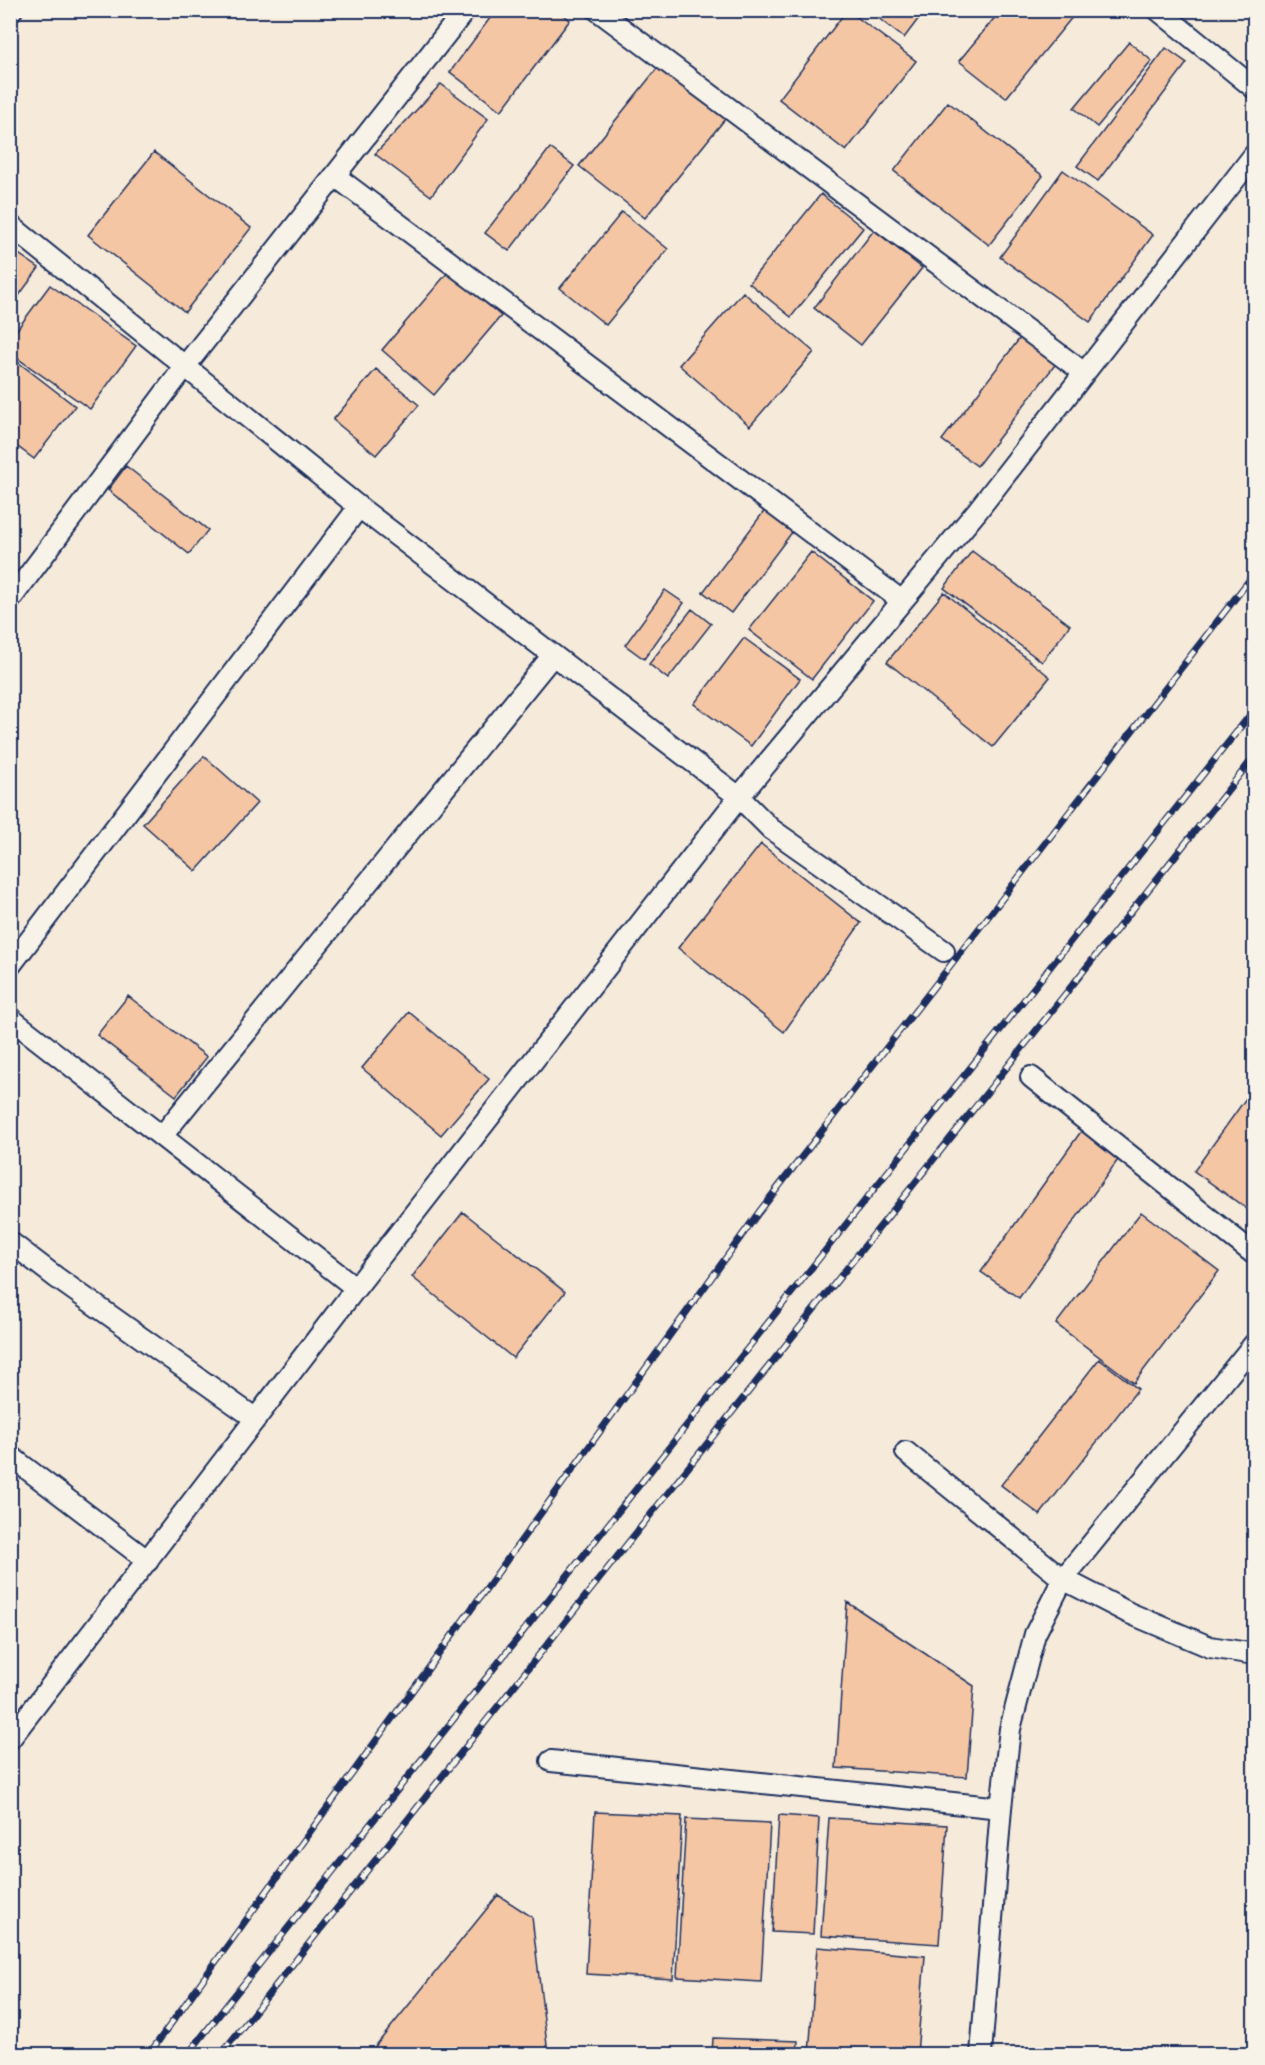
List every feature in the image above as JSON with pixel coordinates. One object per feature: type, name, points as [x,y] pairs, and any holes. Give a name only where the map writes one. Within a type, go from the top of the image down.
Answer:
[{"type":"lane","points":[[10,600],[186,365],[465,10]]},
{"type":"lane","points":[[597,10],[1083,372]]},
{"type":"lane","points":[[1158,10],[1254,88]]},
{"type":"lane","points":[[10,1739],[356,1288],[739,797],[978,510],[1083,372],[1254,155]]},
{"type":"lane","points":[[335,176],[902,601]]},
{"type":"lane","points":[[10,225],[359,507],[739,797],[771,829],[944,951]]},
{"type":"lane","points":[[10,966],[359,507]]},
{"type":"lane","points":[[162,1136],[553,655]]},
{"type":"lane","points":[[10,1018],[356,1288]]},
{"type":"lane","points":[[1031,1077],[1254,1254]]},
{"type":"lane","points":[[10,1242],[256,1419]]},
{"type":"lane","points":[[981,2055],[1000,1808],[1010,1730],[1021,1679],[1035,1634],[1063,1579],[1254,1344]]},
{"type":"lane","points":[[906,1452],[1063,1579],[1129,1613],[1210,1647],[1254,1654]]},
{"type":"lane","points":[[10,1456],[148,1561]]},
{"type":"lane","points":[[551,1761],[1000,1808]]},
{"type":"building","points":[[496,10],[558,10],[570,20],[501,111],[450,72]]},
{"type":"building","points":[[847,10],[916,61],[846,151],[779,99]]},
{"type":"building","points":[[868,10],[925,10],[904,38]]},
{"type":"building","points":[[1001,10],[1078,10],[1006,98],[959,61]]},
{"type":"building","points":[[1129,42],[1152,61],[1097,127],[1074,108]]},
{"type":"building","points":[[1166,48],[1187,63],[1098,181],[1077,166]]},
{"type":"building","points":[[663,61],[729,114],[645,218],[579,166]]},
{"type":"building","points":[[441,84],[488,119],[431,196],[375,154]]},
{"type":"building","points":[[948,102],[1043,176],[989,245],[894,171]]},
{"type":"building","points":[[550,148],[574,166],[509,251],[485,233]]},
{"type":"building","points":[[154,152],[251,228],[185,312],[88,235]]},
{"type":"building","points":[[1063,170],[1153,235],[1090,322],[1000,257]]},
{"type":"building","points":[[821,194],[863,228],[791,317],[749,283]]},
{"type":"building","points":[[622,212],[668,249],[606,325],[560,288]]},
{"type":"building","points":[[874,230],[922,268],[861,345],[814,308]]},
{"type":"building","points":[[10,248],[39,268],[10,308]]},
{"type":"building","points":[[449,271],[501,316],[434,395],[382,350]]},
{"type":"building","points":[[50,285],[136,346],[90,409],[10,353],[10,339]]},
{"type":"building","points":[[743,292],[814,352],[750,426],[679,365]]},
{"type":"building","points":[[1023,334],[1058,361],[977,466],[942,440]]},
{"type":"building","points":[[10,356],[75,406],[34,459],[10,441]]},
{"type":"building","points":[[376,369],[419,405],[376,455],[333,420]]},
{"type":"building","points":[[126,466],[208,530],[189,554],[108,490]]},
{"type":"building","points":[[765,510],[793,531],[731,613],[703,592]]},
{"type":"building","points":[[972,551],[1070,625],[1042,662],[944,588]]},
{"type":"building","points":[[811,552],[873,601],[812,679],[749,630]]},
{"type":"building","points":[[665,590],[684,603],[644,659],[625,645]]},
{"type":"building","points":[[944,592],[1050,677],[993,747],[887,662]]},
{"type":"building","points":[[692,609],[711,624],[668,679],[649,664]]},
{"type":"building","points":[[744,638],[800,679],[751,746],[694,704]]},
{"type":"building","points":[[204,756],[257,803],[196,871],[143,824]]},
{"type":"building","points":[[761,844],[861,923],[784,1032],[678,948]]},
{"type":"building","points":[[128,996],[207,1057],[176,1096],[97,1035]]},
{"type":"building","points":[[409,1012],[489,1079],[441,1135],[362,1068]]},
{"type":"building","points":[[1254,1087],[1254,1214],[1194,1171]]},
{"type":"building","points":[[1082,1130],[1120,1157],[1019,1298],[981,1272]]},
{"type":"building","points":[[463,1212],[565,1292],[513,1358],[412,1277]]},
{"type":"building","points":[[1141,1212],[1219,1271],[1134,1383],[1056,1324]]},
{"type":"building","points":[[1099,1359],[1138,1389],[1040,1515],[1001,1485]]},
{"type":"building","points":[[847,1602],[974,1686],[967,1777],[836,1768]]},
{"type":"building","points":[[595,1812],[682,1816],[673,1979],[586,1974]]},
{"type":"building","points":[[779,1815],[819,1818],[813,1934],[772,1932]]},
{"type":"building","points":[[829,1818],[947,1825],[939,1944],[821,1936]]},
{"type":"building","points":[[686,1819],[770,1823],[761,1982],[677,1977]]},
{"type":"building","points":[[498,1895],[532,1917],[548,2054],[369,2054]]},
{"type":"building","points":[[817,1947],[925,1956],[917,2054],[809,2054]]},
{"type":"building","points":[[713,2038],[798,2041],[797,2054],[712,2054]]},
{"type":"railway","points":[[149,2054],[759,1212],[1254,574]]},
{"type":"railway","points":[[188,2054],[1254,710]]},
{"type":"railway","points":[[221,2054],[1254,757]]}]
